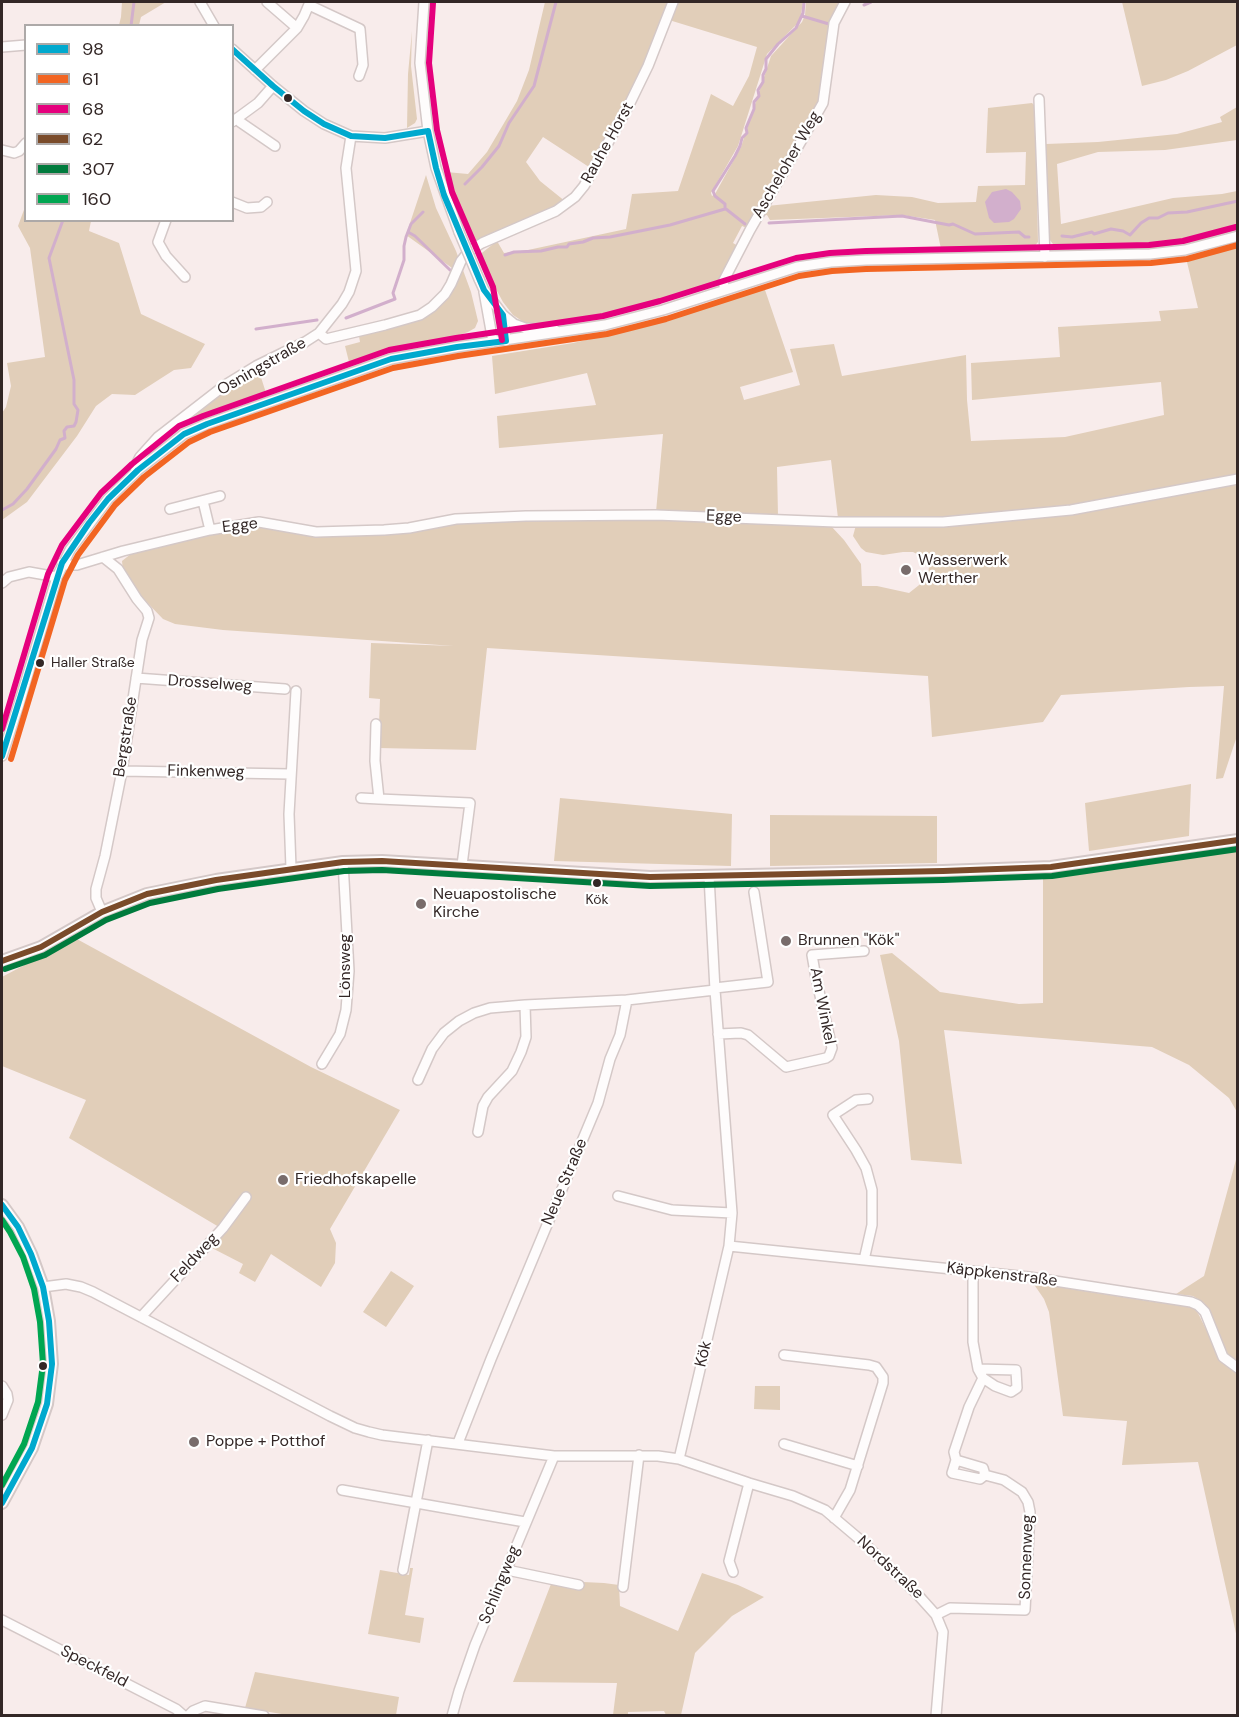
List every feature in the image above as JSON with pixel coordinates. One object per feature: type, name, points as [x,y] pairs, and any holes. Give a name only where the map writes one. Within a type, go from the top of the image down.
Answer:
[{"type":"main road","points":[[2,962],[41,947],[102,912],[147,894],[291,868],[343,862],[382,861],[650,877],[943,872],[1051,867],[1238,840]]},
{"type":"main road","points":[[2,1205],[22,1236],[43,1287],[49,1321],[52,1364],[48,1397],[32,1448],[2,1503]]},
{"type":"street","points":[[200,2],[213,24]]},
{"type":"street","points":[[267,2],[297,28]]},
{"type":"street","points":[[424,2],[420,63],[428,131],[438,177],[479,279],[484,290],[503,315],[514,324],[525,328],[567,332]]},
{"type":"street","name":"Rauhe Horst","points":[[319,333],[326,339],[420,315],[432,308],[445,294],[461,261],[469,251],[482,243],[540,220],[575,197],[584,186],[630,103],[648,66],[673,2]]},
{"type":"street","name":"Ascheloher Weg","points":[[725,289],[723,282],[750,230],[823,103],[834,23],[845,2]]},
{"type":"street","points":[[255,70],[297,28],[309,3],[360,29],[363,65],[359,76]]},
{"type":"street","points":[[2,47],[24,45]]},
{"type":"street","points":[[234,51],[273,86],[324,124],[351,136],[385,138],[428,131]]},
{"type":"street","points":[[235,120],[258,103],[273,86]]},
{"type":"street","points":[[1039,99],[1045,257]]},
{"type":"street","points":[[235,120],[275,146]]},
{"type":"street","name":"Osningstraße","points":[[138,470],[135,467],[136,463],[148,446],[225,385],[319,333],[331,320],[349,292],[356,271],[346,168],[351,136]]},
{"type":"street","points":[[2,150],[14,153],[24,145]]},
{"type":"street","points":[[234,203],[247,208],[261,207],[267,202]]},
{"type":"street","points":[[165,222],[158,242],[166,256],[184,277]]},
{"type":"street","points":[[2,756],[62,563],[108,499],[138,470],[184,434],[274,399],[391,359],[605,325],[663,310],[797,267],[866,260],[1150,254],[1185,250],[1238,236]]},
{"type":"street","points":[[484,290],[493,342]]},
{"type":"street","points":[[503,315],[506,341]]},
{"type":"street","name":"Egge","points":[[62,563],[71,566],[210,530],[259,522],[316,532],[409,528],[456,519],[562,515],[656,515],[836,522],[943,522],[1071,510],[1238,479]]},
{"type":"street","name":"Egge","points":[[170,509],[220,496]]},
{"type":"street","name":"Egge","points":[[203,501],[210,530]]},
{"type":"street","points":[[118,569],[123,551]]},
{"type":"street","name":"Bergstraße","points":[[102,912],[96,898],[96,889],[122,771],[141,640],[149,614],[118,569],[103,557]]},
{"type":"street","points":[[2,583],[9,577],[29,572],[57,577]]},
{"type":"street","name":"Drosselweg","points":[[135,678],[285,689]]},
{"type":"street","points":[[291,868],[290,774],[296,691]]},
{"type":"street","points":[[376,724],[375,760],[379,799]]},
{"type":"street","name":"Finkenweg","points":[[122,771],[290,774]]},
{"type":"street","points":[[361,798],[470,803],[462,866]]},
{"type":"street","name":"Lönsweg","points":[[322,1064],[340,1034],[345,1010],[349,971],[343,862]]},
{"type":"street","name":"Kök","points":[[679,1460],[729,1246],[732,1213],[715,989],[710,876]]},
{"type":"street","points":[[417,1080],[432,1049],[444,1033],[459,1021],[490,1008],[627,1000],[768,982],[754,892]]},
{"type":"street","name":"Am Winkel","points":[[718,1034],[748,1035],[786,1067],[826,1058],[831,1048],[812,955],[864,951]]},
{"type":"street","name":"Neue Straße","points":[[458,1443],[598,1103],[610,1059],[620,1035],[627,1000]]},
{"type":"street","points":[[478,1132],[483,1106],[488,1097],[512,1071],[521,1052],[526,1037],[525,1005]]},
{"type":"street","points":[[864,1260],[872,1224],[872,1190],[866,1168],[833,1115],[856,1100],[868,1099]]},
{"type":"street","points":[[618,1196],[672,1210],[732,1213]]},
{"type":"street","name":"Feldweg","points":[[141,1317],[223,1228],[246,1197]]},
{"type":"street","name":"Käppkenstraße","points":[[729,1246],[1029,1277],[1191,1302],[1205,1312],[1223,1357],[1238,1368]]},
{"type":"street","name":"Sonnenweg","points":[[936,1615],[950,1608],[1025,1610],[1030,1512],[1028,1502],[1022,1492],[1004,1480],[985,1475],[982,1468],[956,1460],[954,1452],[981,1374],[974,1342],[973,1271]]},
{"type":"street","name":"Nordstraße","points":[[43,1287],[66,1284],[81,1287],[303,1403],[356,1428],[382,1435],[554,1456],[658,1456],[679,1460],[811,1503],[825,1510],[864,1543],[936,1615],[943,1632],[936,1716]]},
{"type":"street","points":[[784,1355],[869,1365],[876,1367],[883,1377],[850,1490],[834,1518]]},
{"type":"street","points":[[2,1386],[8,1400],[2,1415]]},
{"type":"street","points":[[403,1570],[428,1440]]},
{"type":"street","points":[[784,1444],[858,1466]]},
{"type":"street","points":[[623,1587],[639,1455]]},
{"type":"street","name":"Schlingweg","points":[[452,1716],[475,1645],[554,1456]]},
{"type":"street","points":[[733,1572],[729,1561],[749,1484]]},
{"type":"street","points":[[342,1490],[525,1522]]},
{"type":"street","points":[[507,1570],[579,1585]]},
{"type":"street","name":"Speckfeld","points":[[2,1620],[176,1708],[186,1716]]},
{"type":"street","points":[[186,1716],[205,1706],[264,1716]]},
{"type":"shaded area","points":[[122,2],[166,2],[141,17],[139,24],[119,24]]},
{"type":"shaded area","points":[[545,2],[669,2],[646,65],[627,103],[589,167],[543,137],[526,162],[540,181],[566,202],[475,243],[446,172],[468,174],[487,152],[517,101],[529,70]]},
{"type":"shaded area","points":[[676,2],[803,2],[800,21],[767,54],[738,146],[711,193],[712,196],[741,147],[771,56],[802,22],[806,2],[841,2],[821,93],[814,112],[747,228],[742,226],[733,243],[738,246],[719,282],[602,318],[562,323],[525,323],[513,315],[503,302],[478,256],[497,241],[504,253],[626,229],[632,194],[678,191],[711,94],[733,106],[749,76],[757,47],[669,20]]},
{"type":"shaded area","points":[[1122,2],[1237,2],[1237,45],[1188,71],[1142,86]]},
{"type":"shaded area","points":[[412,31],[411,66],[417,119],[407,128],[408,74]]},
{"type":"shaded area","points":[[1032,103],[1035,106],[1038,242],[1032,249],[941,249],[935,220],[902,215],[770,220],[767,215],[762,216],[767,206],[876,195],[912,197],[938,203],[976,202],[978,186],[1025,185],[1026,152],[986,153],[988,108]]},
{"type":"shaded area","points":[[1237,107],[1237,140],[1165,150],[1098,152],[1057,164],[1061,224],[1173,198],[1237,191],[1237,230],[1196,242],[1150,249],[1057,249],[1049,239],[1046,144],[1098,142],[1177,134],[1222,122],[1220,117]]},
{"type":"shaded area","points":[[426,175],[436,208],[456,251],[471,292],[478,321],[475,328],[451,340],[410,347],[350,366],[345,346],[360,342],[359,336],[432,313],[450,294],[459,273],[406,235]]},
{"type":"shaded area","points":[[1006,189],[1020,201],[1021,209],[1009,222],[994,223],[989,218],[985,202],[992,192]]},
{"type":"shaded area","points":[[24,210],[24,222],[91,222],[89,231],[119,243],[141,314],[205,344],[191,368],[174,370],[135,395],[112,394],[96,406],[77,436],[27,502],[2,520],[2,413],[6,407],[11,386],[7,363],[45,357],[30,248],[18,226]]},
{"type":"shaded area","points":[[1237,244],[1237,476],[1070,506],[943,518],[838,518],[831,460],[777,467],[778,516],[656,512],[663,434],[499,448],[497,416],[596,405],[587,373],[495,394],[492,356],[573,343],[616,333],[764,287],[793,372],[740,387],[744,400],[800,385],[790,349],[834,344],[842,376],[966,355],[971,441],[1065,437],[1164,415],[1161,382],[972,400],[971,363],[1060,357],[1058,327],[1161,321],[1159,311],[1198,308],[1186,258]]},
{"type":"shaded area","points":[[259,371],[266,393],[183,425],[228,389]]},
{"type":"shaded area","points":[[1237,483],[1237,736],[1223,778],[1216,779],[1224,686],[1061,695],[1043,722],[932,737],[928,676],[487,648],[476,750],[378,748],[380,699],[369,698],[371,643],[454,646],[223,630],[175,624],[163,619],[135,590],[123,571],[122,561],[132,553],[210,534],[258,526],[410,531],[457,524],[527,519],[656,519],[831,526],[861,564],[862,586],[877,586],[909,593],[928,578],[929,566],[921,556],[913,552],[883,555],[866,552],[853,536],[856,525],[943,525]]},
{"type":"shaded area","points":[[1191,784],[1189,836],[1089,851],[1085,803]]},
{"type":"shaded area","points":[[560,798],[732,814],[731,866],[554,861]]},
{"type":"shaded area","points":[[770,815],[937,816],[937,863],[770,866]]},
{"type":"shaded area","points":[[1237,849],[1237,1112],[1229,1098],[1189,1065],[1152,1047],[944,1030],[962,1164],[911,1160],[899,1041],[880,955],[892,953],[940,992],[1019,1004],[1043,1003],[1043,877]]},
{"type":"shaded area","points":[[75,938],[311,1067],[400,1110],[330,1229],[336,1243],[335,1263],[321,1287],[271,1254],[255,1282],[239,1273],[243,1264],[210,1247],[219,1227],[69,1138],[86,1100],[2,1066],[2,977]]},
{"type":"shaded area","points":[[1237,1156],[1237,1364],[1223,1351],[1204,1303],[1193,1296],[1176,1294],[1204,1276]]},
{"type":"shaded area","points":[[391,1271],[414,1286],[386,1327],[363,1312]]},
{"type":"shaded area","points":[[1033,1283],[1161,1303],[1189,1305],[1199,1315],[1225,1364],[1237,1372],[1237,1638],[1198,1462],[1122,1465],[1127,1421],[1063,1416],[1049,1312],[1044,1299]]},
{"type":"shaded area","points":[[755,1386],[780,1386],[780,1410],[754,1409]]},
{"type":"shaded area","points":[[410,1568],[413,1568],[405,1615],[424,1618],[420,1643],[368,1634],[380,1570],[409,1575]]},
{"type":"shaded area","points":[[702,1573],[738,1585],[764,1597],[732,1616],[695,1653],[681,1715],[666,1715],[664,1711],[628,1712],[628,1715],[613,1715],[617,1683],[513,1682],[551,1584],[582,1590],[583,1582],[619,1585],[620,1606],[678,1631]]},
{"type":"shaded area","points":[[255,1672],[399,1697],[396,1715],[288,1715],[245,1708]]},
{"type":"waterway","points":[[131,24],[134,2]]},
{"type":"waterway","points":[[465,184],[499,146],[509,123],[534,86],[556,2]]},
{"type":"waterway","points":[[505,255],[514,252],[567,247],[569,244],[593,238],[610,237],[670,225],[725,209],[725,204],[715,196],[713,191],[747,133],[746,128],[754,109],[754,102],[759,96],[758,90],[763,82],[766,59],[778,44],[796,28],[803,13],[804,2]]},
{"type":"waterway","points":[[864,5],[871,2]]},
{"type":"waterway","points":[[802,16],[829,24]]},
{"type":"waterway","points":[[1062,236],[1072,237],[1092,232],[1094,234],[1111,229],[1130,235],[1149,218],[1238,201]]},
{"type":"waterway","points":[[726,209],[745,224]]},
{"type":"waterway","points":[[346,318],[395,299],[393,293],[404,260],[406,237],[411,224],[423,212]]},
{"type":"waterway","points":[[769,223],[902,216],[953,224],[975,234],[1019,232],[1029,237]]},
{"type":"waterway","points":[[2,510],[13,504],[27,489],[60,440],[65,438],[64,431],[67,427],[74,426],[76,422],[78,410],[74,404],[74,380],[49,258],[62,222]]},
{"type":"waterway","points":[[408,232],[450,270]]},
{"type":"waterway","points":[[256,329],[317,320]]},
{"type":"transit line","name":"68","points":[[433,3],[429,63],[437,130],[452,192],[493,287],[502,340]]},
{"type":"transit line","name":"98","points":[[234,51],[304,111],[324,124],[351,136],[385,138],[428,131]]},
{"type":"transit line","name":"98","points":[[2,756],[62,563],[108,499],[138,470],[184,434],[391,359],[506,341],[503,315],[484,290],[444,195],[428,131]]},
{"type":"transit line","name":"68","points":[[2,729],[48,574],[62,545],[101,493],[132,464],[179,426],[203,416],[389,350],[603,316],[660,301],[796,258],[866,251],[1149,245],[1183,241],[1236,227]]},
{"type":"transit line","name":"61","points":[[11,759],[65,580],[78,555],[115,505],[144,477],[189,442],[210,432],[393,368],[607,334],[666,319],[799,276],[866,269],[1151,263],[1187,259],[1238,245]]},
{"type":"transit line","name":"62","points":[[2,961],[41,947],[102,912],[147,894],[216,880],[343,862],[382,861],[650,877],[943,871],[1051,867],[1238,840]]},
{"type":"transit line","name":"307","points":[[5,969],[45,955],[106,920],[150,903],[218,889],[344,871],[382,870],[650,886],[943,880],[1052,876],[1238,849]]},
{"type":"transit line","name":"98","points":[[2,1205],[18,1227],[43,1287],[49,1321],[52,1364],[47,1404],[32,1448],[2,1503]]},
{"type":"transit line","name":"160","points":[[2,1220],[23,1257],[34,1289],[40,1322],[43,1364],[38,1402],[24,1444],[2,1485]]},
{"type":"place","name":"Wasserwerk Werther","points":[[906,570]]},
{"type":"place","name":"Haller Straße","points":[[40,663]]},
{"type":"place","name":"Kök","points":[[597,883]]},
{"type":"place","name":"Neuapostolische Kirche","points":[[421,904]]},
{"type":"place","name":"Brunnen \"Kök\"","points":[[786,941]]},
{"type":"place","name":"Friedhofskapelle","points":[[283,1180]]},
{"type":"place","name":"Poppe + Potthof","points":[[194,1442]]}]
